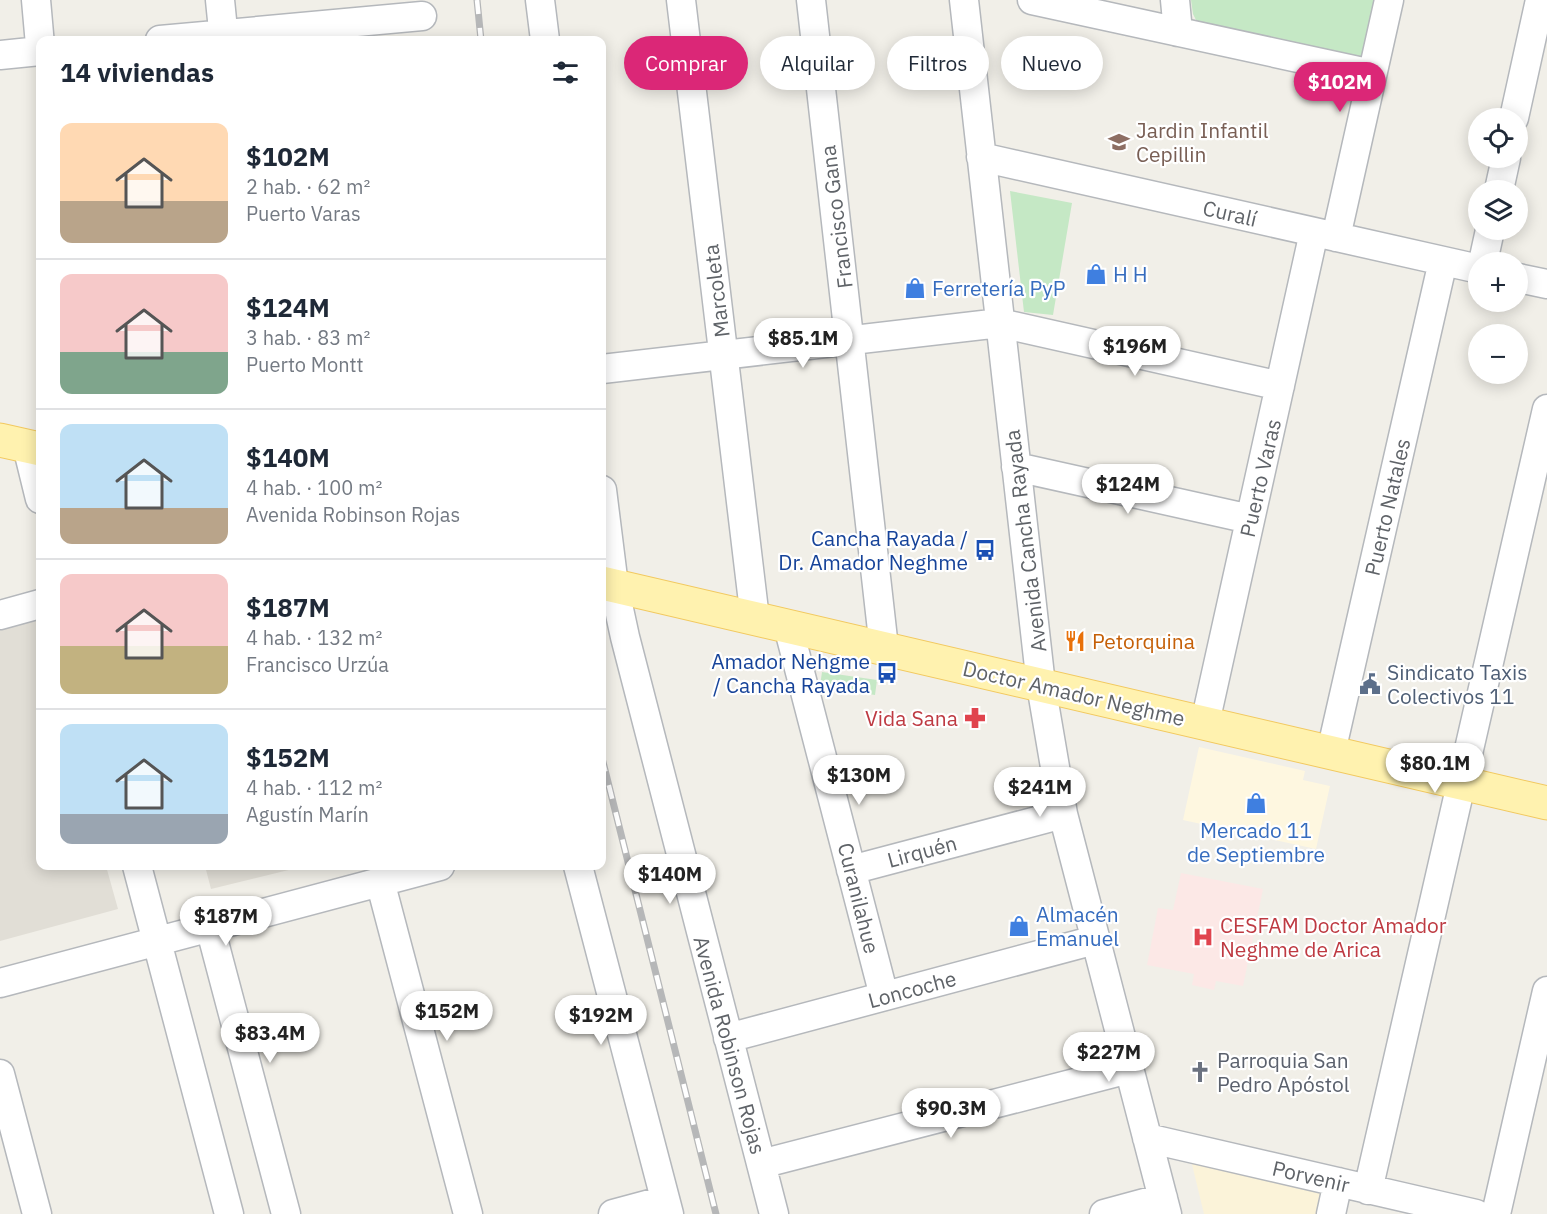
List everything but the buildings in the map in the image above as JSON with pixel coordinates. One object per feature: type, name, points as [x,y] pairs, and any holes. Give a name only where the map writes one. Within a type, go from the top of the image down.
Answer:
[{"type":"main road","name":"Doctor Amador Neghme","points":[[608,584],[1547,803]]},
{"type":"street","points":[[36,0],[39,36]]},
{"type":"street","points":[[220,0],[224,36]]},
{"type":"street","points":[[540,0],[544,36]]},
{"type":"street","name":"Marcoleta","points":[[681,0],[754,619]]},
{"type":"street","name":"Francisco Gana","points":[[811,0],[885,648]]},
{"type":"street","name":"Avenida Cancha Rayada","points":[[964,0],[1041,685],[1063,814],[1165,1206]]},
{"type":"street","points":[[1032,0],[1372,74]]},
{"type":"street","points":[[1175,0],[1178,32]]},
{"type":"street","name":"Puerto Varas","points":[[1205,723],[1280,386],[1372,74],[1389,0]]},
{"type":"street","points":[[1516,108],[1540,0]]},
{"type":"street","points":[[245,36],[422,19]]},
{"type":"street","points":[[0,55],[36,51]]},
{"type":"street","name":"Curalí","points":[[981,157],[1468,267]]},
{"type":"street","name":"Puerto Natales","points":[[1331,752],[1443,261]]},
{"type":"street","points":[[1528,280],[1547,284]]},
{"type":"street","points":[[606,369],[1000,323],[1280,386]]},
{"type":"street","points":[[1368,1190],[1547,409]]},
{"type":"street","points":[[14,445],[36,491]]},
{"type":"street","points":[[1016,467],[1250,519]]},
{"type":"street","name":"Avenida Robinson Rojas","points":[[606,553],[608,584],[627,649],[774,1214]]},
{"type":"street","points":[[0,615],[36,605]]},
{"type":"street","name":"Curanilahue","points":[[788,626],[884,996]]},
{"type":"street","name":"Lirquén","points":[[851,870],[1063,814]]},
{"type":"street","points":[[138,870],[229,1214]]},
{"type":"street","points":[[0,983],[424,870]]},
{"type":"street","points":[[579,870],[667,1207],[613,1214]]},
{"type":"street","points":[[380,881],[468,1214]]},
{"type":"street","points":[[210,927],[286,1214]]},
{"type":"street","name":"Loncoche","points":[[728,1038],[1095,940]]},
{"type":"street","points":[[1496,1214],[1547,991]]},
{"type":"street","points":[[761,1164],[1129,1069]]},
{"type":"street","points":[[0,1074],[37,1214]]},
{"type":"street","name":"Porvenir","points":[[1148,1138],[1476,1214]]},
{"type":"street","points":[[1331,1214],[1338,1182]]},
{"type":"street","points":[[1104,1214],[1165,1206]]},
{"type":"shaded area","points":[[35,609],[36,613],[36,870],[107,870],[118,909],[0,941],[0,619]]},
{"type":"shaded area","name":"Mercado 11 de Septiembre","points":[[1199,747],[1305,771],[1303,780],[1330,786],[1316,849],[1183,820]]},
{"type":"shaded area","points":[[206,870],[289,870],[211,889]]},
{"type":"shaded area","name":"CESFAM Doctor Amador Neghme de Arica","points":[[1181,873],[1263,889],[1243,986],[1216,981],[1214,990],[1192,985],[1194,974],[1147,965],[1158,908],[1173,910]]},
{"type":"green space","points":[[1191,0],[1378,0],[1363,64],[1200,28],[1193,14]]},
{"type":"green space","points":[[1010,191],[1072,203],[1053,315],[1024,312]]},
{"type":"green space","points":[[822,672],[877,680],[875,695],[820,686]]},
{"type":"sand","points":[[1189,1152],[1323,1183],[1318,1214],[1204,1214]]},
{"type":"railway","points":[[477,0],[481,36]]},
{"type":"railway","points":[[606,774],[716,1214]]},
{"type":"place","name":"Jardin Infantil Cepillin","points":[[1119,142]]},
{"type":"place","name":"H H","points":[[1096,274]]},
{"type":"place","name":"Ferretería PyP","points":[[915,288]]},
{"type":"place","name":"Cancha Rayada / Dr. Amador Neghme","points":[[985,550]]},
{"type":"place","name":"Petorquina","points":[[1075,641]]},
{"type":"place","name":"Amador Nehgme / Cancha Rayada","points":[[887,673]]},
{"type":"place","name":"Sindicato Taxis Colectivos 11","points":[[1370,684]]},
{"type":"place","name":"Vida Sana","points":[[975,718]]},
{"type":"place","name":"Mercado 11 de Septiembre","points":[[1256,803]]},
{"type":"place","name":"Almacén Emanuel","points":[[1019,926]]},
{"type":"place","name":"CESFAM Doctor Amador Neghme de Arica","points":[[1203,937]]},
{"type":"place","name":"Parroquia San Pedro Apóstol","points":[[1200,1072]]}]
